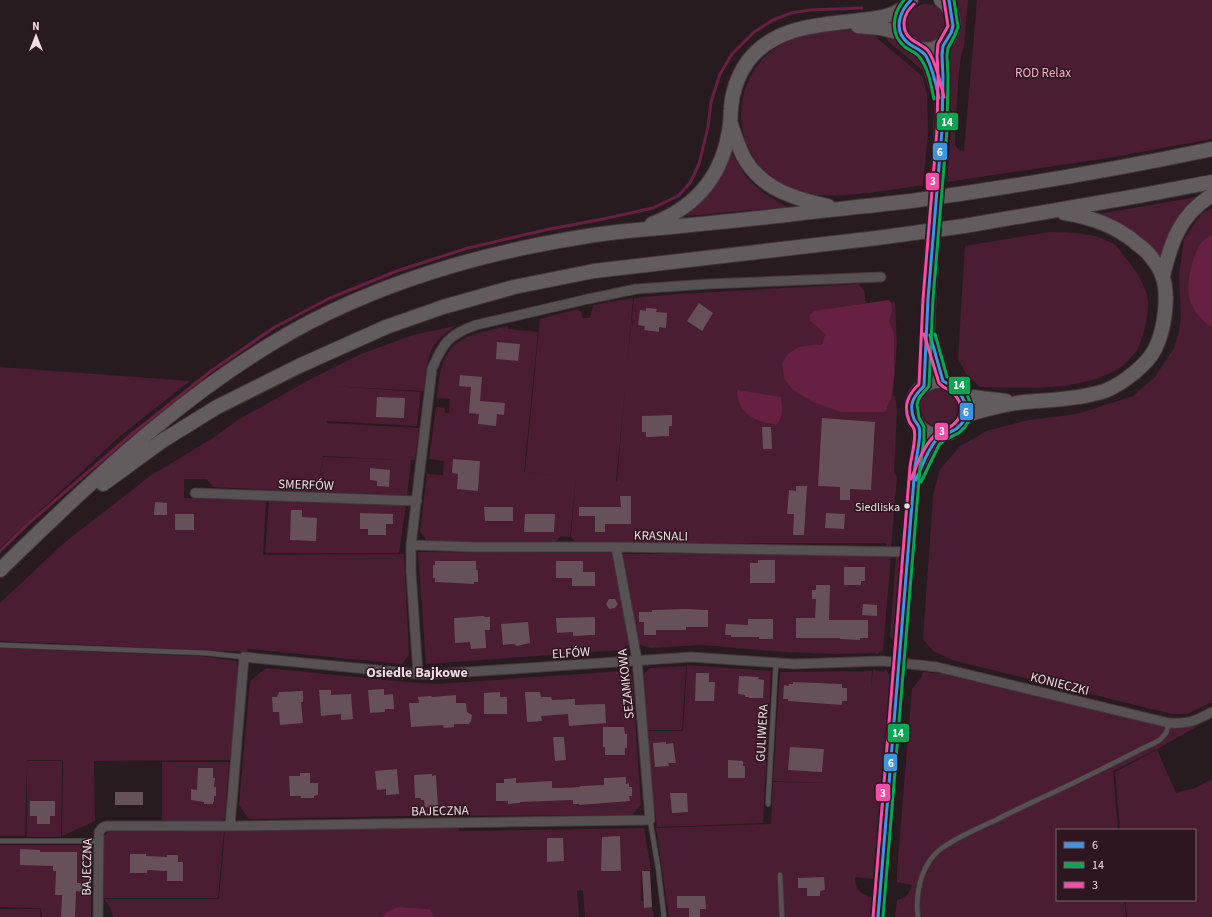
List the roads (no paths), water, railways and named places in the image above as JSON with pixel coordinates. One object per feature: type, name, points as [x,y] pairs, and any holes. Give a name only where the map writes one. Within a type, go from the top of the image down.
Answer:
[{"type":"main road","points":[[907,4],[899,21],[901,33],[909,44],[921,49],[932,49],[943,44],[952,31],[952,16],[946,3]]},
{"type":"main road","points":[[624,231],[652,224],[670,217],[705,189],[720,161],[728,140],[731,104],[736,84],[747,62],[763,45],[790,30],[804,26],[880,17],[894,14],[907,4]]},
{"type":"main road","points":[[834,23],[880,28],[901,33]]},
{"type":"main road","points":[[924,386],[930,274],[942,130],[941,106],[943,44]]},
{"type":"main road","points":[[921,49],[927,59],[933,76],[941,106]]},
{"type":"main road","points":[[730,122],[746,161],[755,172],[771,186],[788,196],[838,208]]},
{"type":"main road","points":[[0,570],[68,504],[131,449],[216,381],[282,337],[328,313],[367,296],[439,269],[520,248],[589,235],[909,201],[1135,165],[1212,149]]},
{"type":"main road","points":[[16,555],[97,488],[162,441],[217,407],[342,346],[386,327],[443,307],[514,288],[594,271],[877,238],[964,226],[1212,182]]},
{"type":"main road","points":[[1163,276],[1173,240],[1182,222],[1204,200],[1212,196]]},
{"type":"main road","points":[[963,396],[977,399],[1022,402],[1076,398],[1107,390],[1128,377],[1144,364],[1155,350],[1162,330],[1166,294],[1163,276],[1151,256],[1143,248],[1116,229],[1100,221],[1082,216],[1050,211]]},
{"type":"main road","points":[[927,324],[943,381]]},
{"type":"main road","points":[[935,381],[943,381],[958,389],[963,396],[966,405],[965,415],[958,427],[950,432],[942,435],[928,433],[919,427],[913,416],[912,403],[915,395],[924,386],[935,381]]},
{"type":"main road","points":[[965,415],[1022,402]]},
{"type":"street","points":[[418,674],[411,572],[411,545],[432,369],[440,350],[450,337],[461,330],[476,325],[636,289],[716,283],[881,277]]},
{"type":"street","points":[[878,917],[919,427]]},
{"type":"street","points":[[914,485],[936,440],[942,435]]},
{"type":"street","name":"SMERFÓW","points":[[195,493],[417,501]]},
{"type":"street","name":"KRASNALI","points":[[411,545],[475,548],[616,548],[909,552]]},
{"type":"street","name":"SEZAMKOWA","points":[[616,548],[638,660],[650,820]]},
{"type":"street","points":[[230,826],[244,657]]},
{"type":"street","name":"ELFÓW","points":[[244,657],[418,674],[691,657],[814,664],[882,661],[900,663]]},
{"type":"street","name":"KONIECZKI","points":[[900,663],[937,667],[1169,723],[1182,724],[1194,721],[1212,712]]},
{"type":"street","name":"BAJECZNA","points":[[98,917],[99,832],[106,826],[230,826],[650,820]]},
{"type":"lane","points":[[0,645],[206,653],[244,657]]},
{"type":"lane","name":"GULIWERA","points":[[768,804],[776,662]]},
{"type":"lane","points":[[918,917],[918,896],[921,880],[925,868],[936,853],[957,839],[1160,740],[1166,732],[1169,723]]},
{"type":"lane","points":[[650,820],[658,867],[664,917]]},
{"type":"lane","points":[[0,841],[99,842]]},
{"type":"lane","points":[[780,876],[782,917]]},
{"type":"waterway","points":[[0,551],[29,523],[133,433],[211,371],[275,327],[330,298],[397,271],[468,248],[545,230],[653,208],[678,196],[690,183],[699,164],[708,127],[711,102],[720,74],[732,54],[754,32],[773,20],[791,13],[810,10],[862,8]]},
{"type":"place","name":"Siedliska","points":[[907,506]]},
{"type":"district","name":"Osiedle Bajkowe","points":[[417,672]]},
{"type":"park label","name":"ROD Relax","points":[[1043,72]]}]
